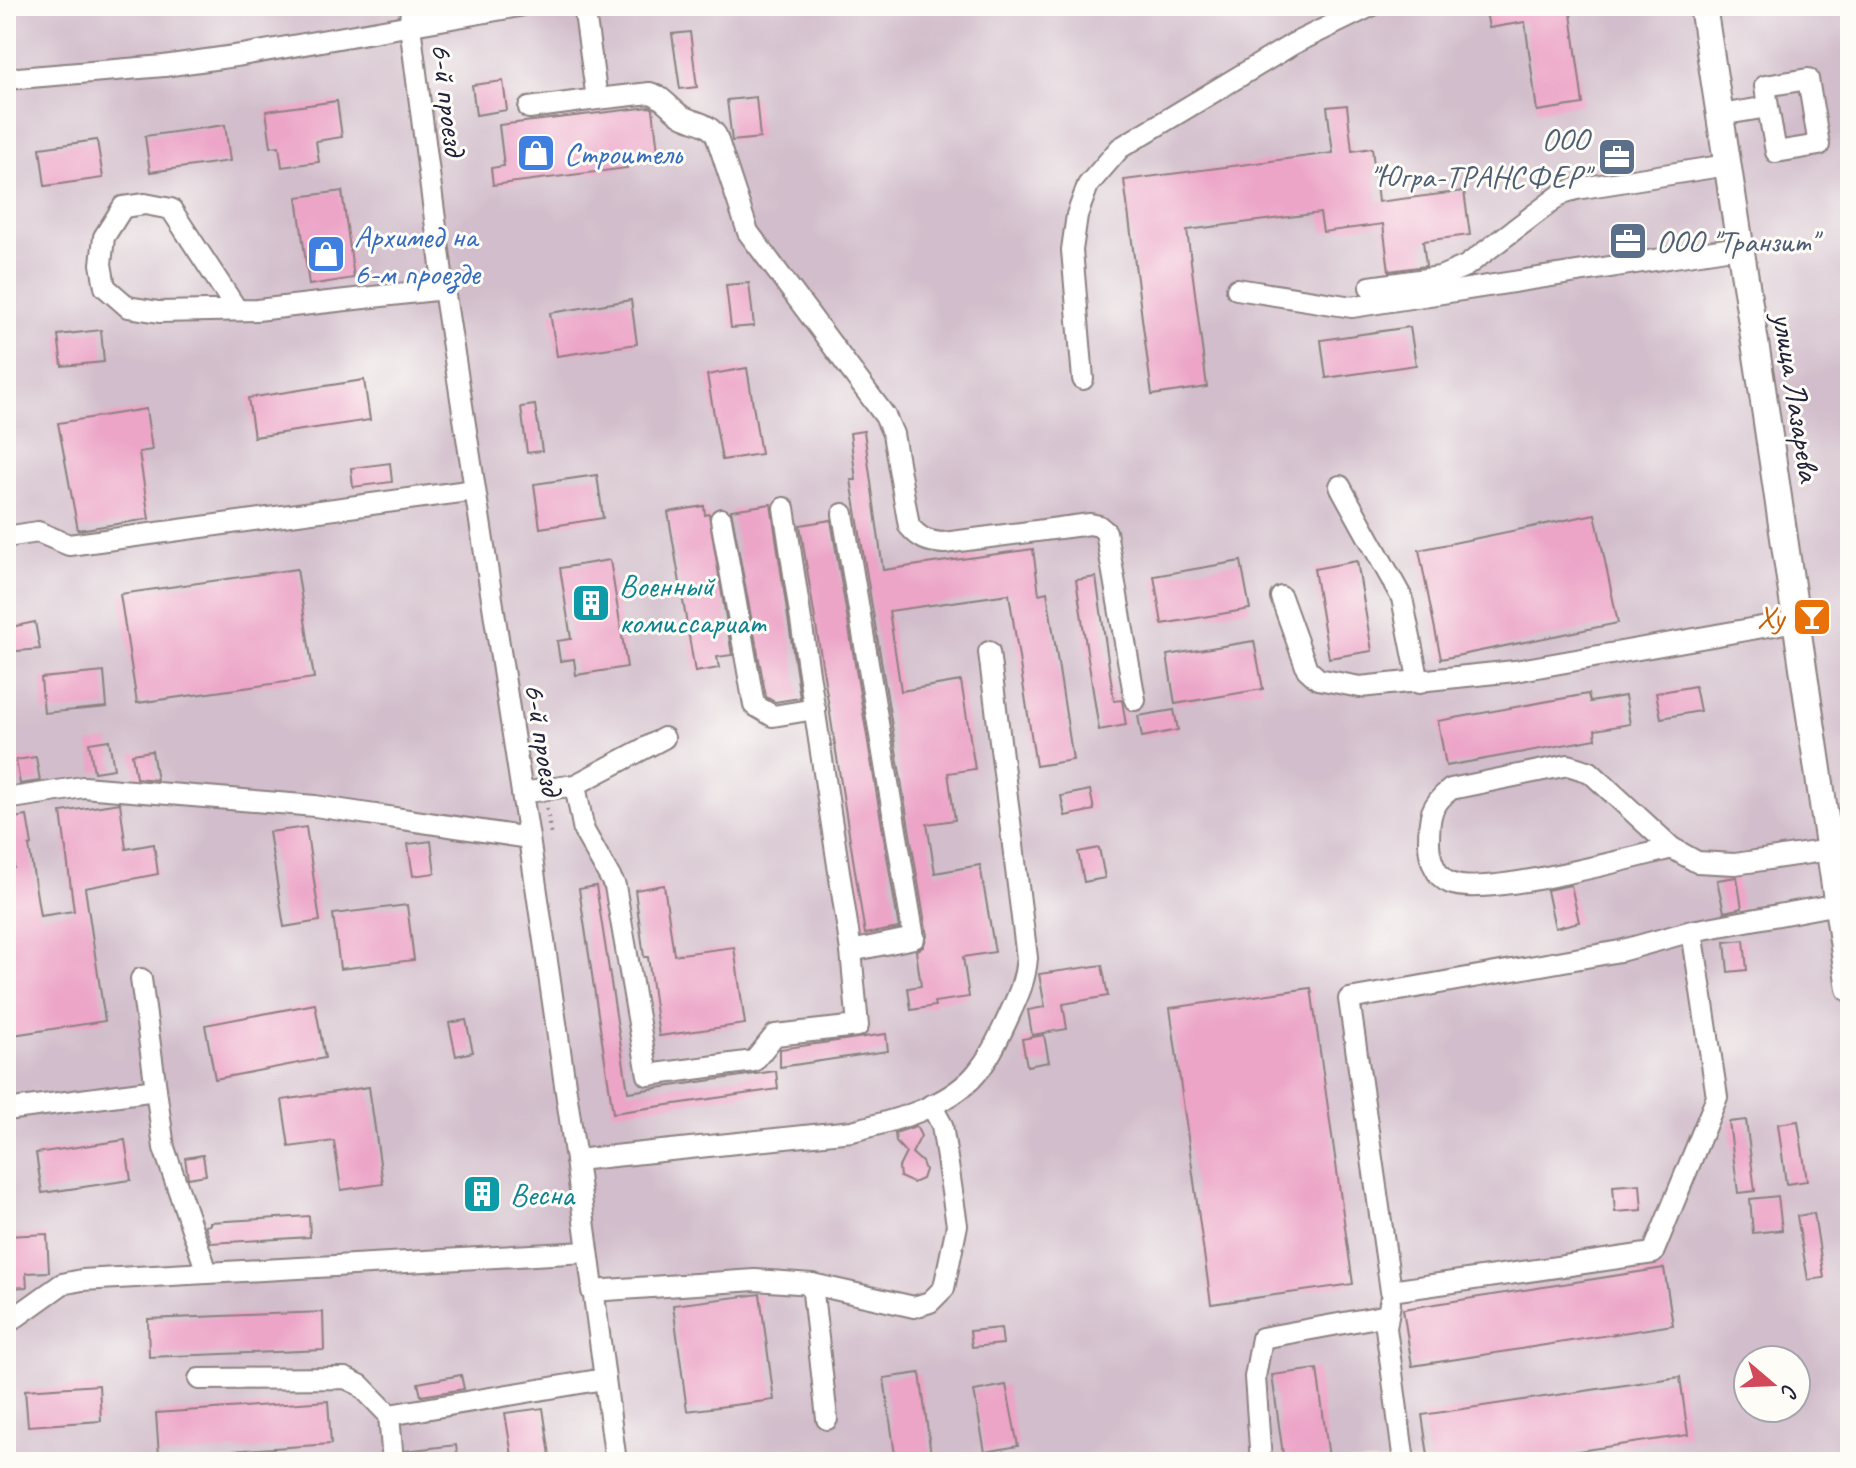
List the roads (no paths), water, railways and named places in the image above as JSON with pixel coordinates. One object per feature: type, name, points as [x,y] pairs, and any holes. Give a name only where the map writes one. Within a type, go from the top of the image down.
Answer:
[{"type":"main road","name":"улица Лазарева","points":[[1703,6],[1796,621],[1840,849],[1838,904],[1850,988]]},
{"type":"street","points":[[6,79],[164,66],[242,55],[410,16],[519,6]]},
{"type":"street","points":[[584,6],[597,99]]},
{"type":"street","points":[[1083,379],[1072,250],[1077,215],[1088,185],[1120,148],[1293,44],[1371,6]]},
{"type":"street","name":"6-й проезд","points":[[410,16],[444,289],[529,838],[616,1462]]},
{"type":"street","points":[[529,108],[650,93],[656,94],[680,115],[711,127],[748,232],[885,416],[893,434],[909,526],[918,537],[944,543],[1090,524],[1099,526],[1106,532],[1135,700]]},
{"type":"street","points":[[1720,115],[1768,107]]},
{"type":"street","points":[[1370,287],[1440,277],[1466,266],[1563,193],[1592,184],[1727,165]]},
{"type":"street","points":[[237,310],[171,209],[145,204],[123,207],[104,237],[101,264],[105,287],[128,307],[159,312],[237,310],[444,289]]},
{"type":"street","points":[[1237,289],[1352,307],[1739,247]]},
{"type":"street","points":[[1340,486],[1402,598],[1419,683]]},
{"type":"street","points":[[6,537],[38,532],[69,545],[475,490]]},
{"type":"street","points":[[575,785],[584,831],[615,886],[648,1075],[754,1061],[775,1035],[858,1026],[851,951],[784,508]]},
{"type":"street","points":[[843,514],[914,938],[851,951]]},
{"type":"street","points":[[721,519],[754,705],[773,716],[815,709]]},
{"type":"street","points":[[1281,597],[1307,669],[1318,679],[1360,687],[1515,671],[1796,621]]},
{"type":"street","points":[[576,1160],[852,1131],[889,1122],[931,1105],[956,1092],[974,1076],[992,1052],[1025,981],[1027,958],[989,652]]},
{"type":"street","points":[[522,793],[575,785],[664,738]]},
{"type":"street","points":[[1672,848],[1564,874],[1476,887],[1450,883],[1435,870],[1429,845],[1431,814],[1436,800],[1451,789],[1568,765],[1590,772],[1672,848],[1697,862],[1716,865],[1840,849]]},
{"type":"street","points":[[6,799],[83,787],[315,806],[529,838]]},
{"type":"street","points":[[1404,1462],[1386,1328],[1391,1291],[1349,999],[1620,951],[1692,931],[1838,904]]},
{"type":"street","points":[[1391,1291],[1653,1253],[1717,1097],[1692,931]]},
{"type":"street","points":[[141,979],[164,1148],[207,1272]]},
{"type":"street","points":[[6,1110],[156,1090]]},
{"type":"street","points":[[592,1291],[755,1280],[812,1284],[914,1307],[930,1302],[944,1288],[957,1225],[942,1125],[931,1105]]},
{"type":"street","points":[[6,1324],[62,1284],[82,1280],[587,1252]]},
{"type":"street","points":[[812,1284],[827,1419]]},
{"type":"street","points":[[1261,1462],[1255,1377],[1262,1338],[1388,1315]]},
{"type":"street","points":[[199,1379],[345,1378],[360,1385],[389,1415],[393,1462]]},
{"type":"street","points":[[389,1415],[604,1379]]},
{"type":"place","name":"Строитель","points":[[536,153]]},
{"type":"place","name":"ООО \"Югра-ТРАНСФЕР\"","points":[[1617,157]]},
{"type":"place","name":"ООО \"Транзит\"","points":[[1628,241]]},
{"type":"place","name":"Архимед на 6-м проезде","points":[[326,254]]},
{"type":"place","name":"Военный комиссариат","points":[[591,603]]},
{"type":"place","name":"Xy","points":[[1812,617]]},
{"type":"place","name":"Весна","points":[[482,1194]]}]
